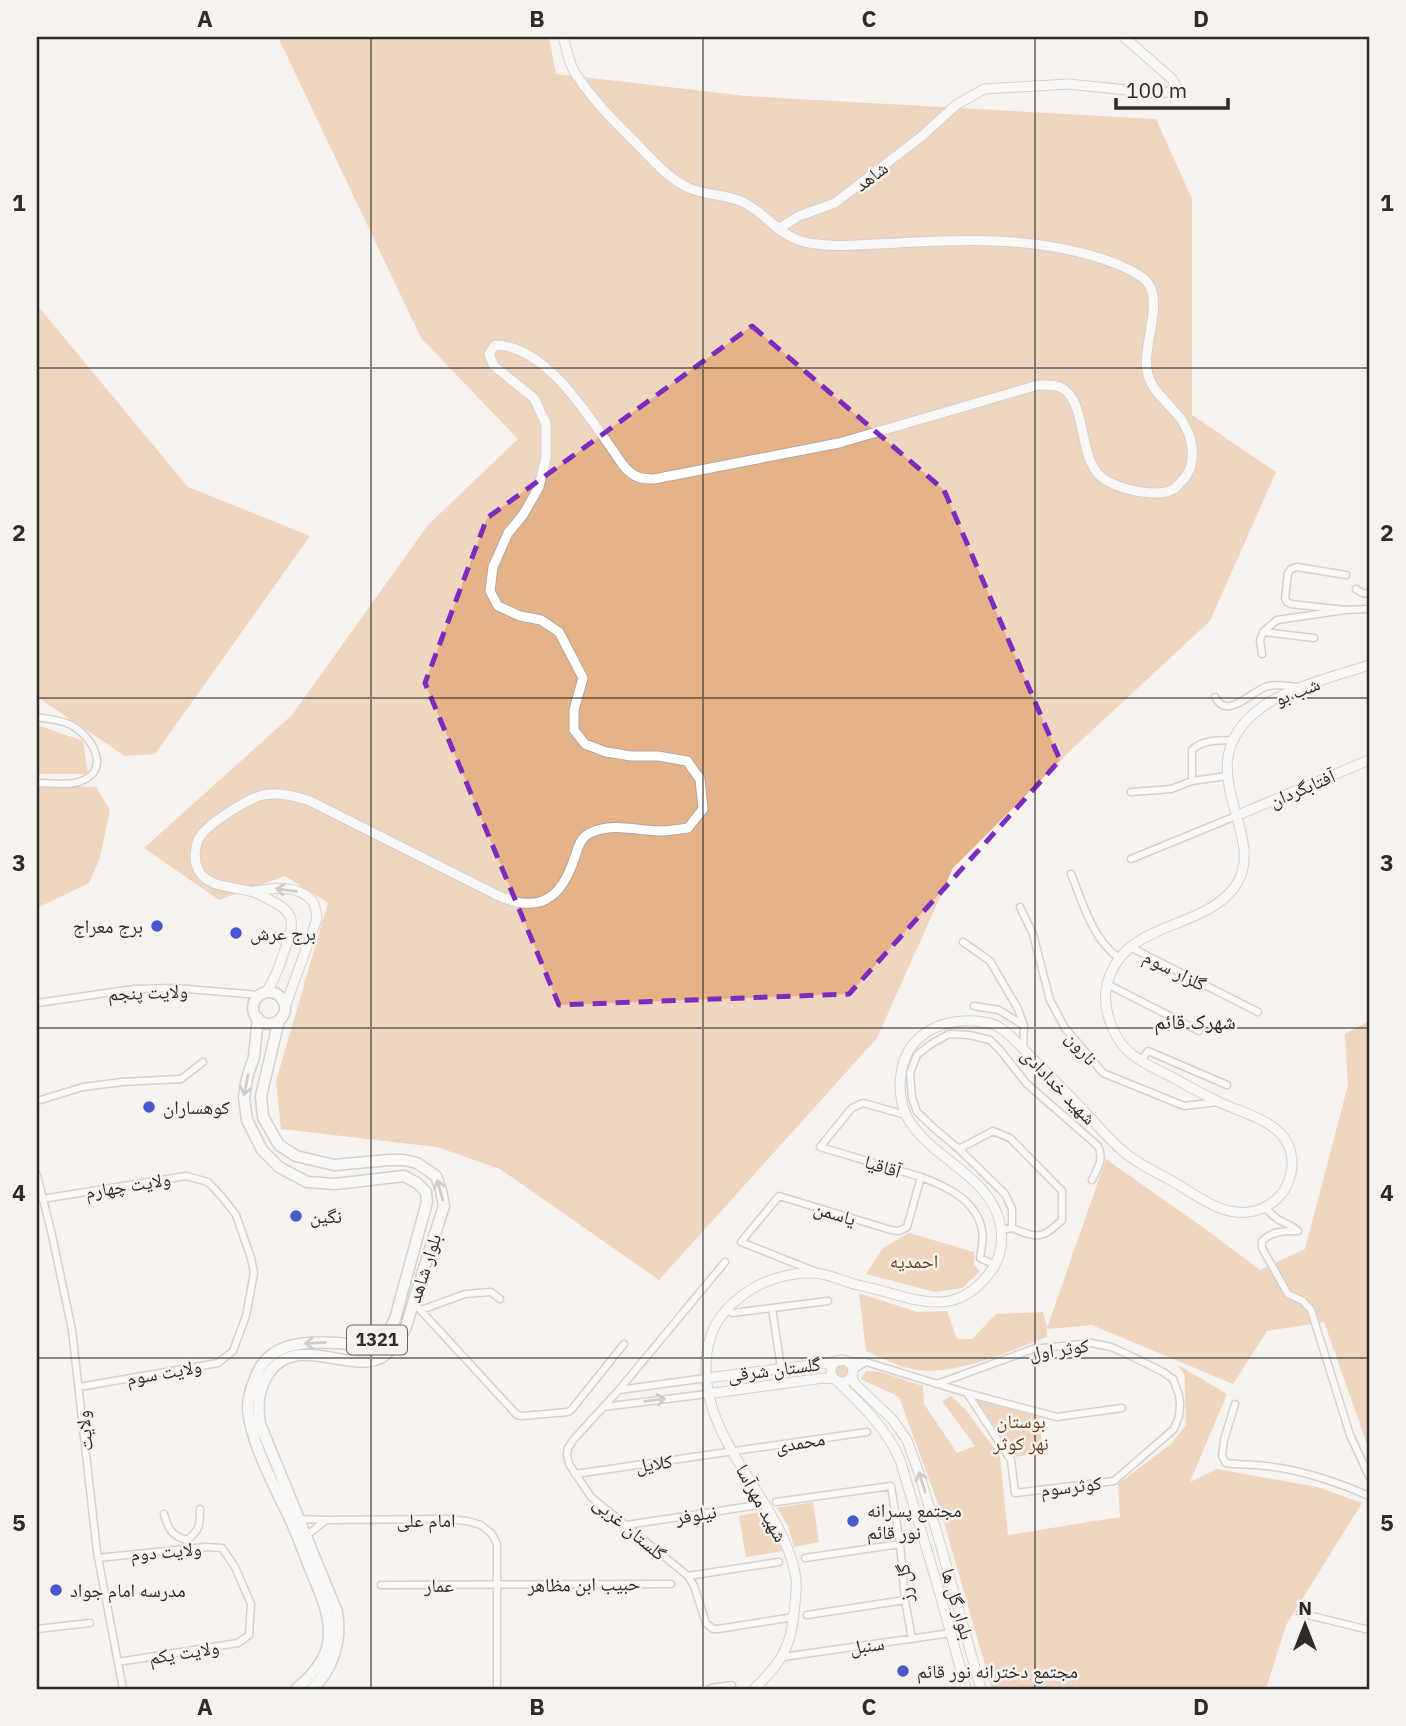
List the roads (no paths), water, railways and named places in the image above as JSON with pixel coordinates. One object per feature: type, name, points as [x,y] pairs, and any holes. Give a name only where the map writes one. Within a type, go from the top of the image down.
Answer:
[{"type":"main road","points":[[252,891],[286,909],[292,923],[290,936],[271,985],[254,1004],[258,1018],[271,1023],[282,1016],[317,919],[316,908],[312,901],[301,893],[291,890],[282,888],[252,891],[218,885],[197,869],[196,852],[198,841],[205,831],[226,814],[260,796],[282,793],[310,801],[511,902],[529,904],[543,901],[559,891],[580,842],[589,834],[612,827],[663,831],[688,828],[703,810],[700,779],[687,761],[606,752],[585,744],[574,730],[574,710],[583,678],[559,632],[541,620],[520,616],[498,606],[490,591],[493,567],[508,533],[523,515],[539,487],[546,457],[546,424],[534,398],[494,366],[489,354],[495,345],[507,345],[531,355],[564,383],[623,465],[632,475],[641,479],[654,479],[839,443],[1038,385],[1062,388],[1071,396],[1088,455],[1095,471],[1104,480],[1135,491],[1152,493],[1174,489],[1187,475],[1193,460],[1190,438],[1183,422],[1150,383],[1146,366],[1153,311],[1152,289],[1146,280],[1123,266],[1083,253],[1049,246],[962,239],[839,246],[808,243],[789,237],[746,203],[690,189],[664,172],[598,105],[573,69],[563,37]]},
{"type":"main road","name":"شاهد","points":[[778,229],[799,216],[835,203],[922,136],[956,106],[984,89],[1069,85],[1170,92],[1175,85],[1172,79],[1124,37]]},
{"type":"main road","name":"شب بو","points":[[1236,816],[1227,764],[1238,731],[1267,704],[1301,688],[1369,665]]},
{"type":"main road","name":"آفتابگردان","points":[[1236,816],[1369,760]]},
{"type":"main road","points":[[1236,816],[1243,839],[1245,866],[1233,890],[1215,906],[1142,938],[1130,947],[1111,971],[1105,996],[1106,1010],[1112,1028],[1128,1053],[1219,1102],[1251,1115],[1276,1129],[1287,1141],[1292,1165],[1290,1179],[1285,1191],[1265,1207]]},
{"type":"main road","points":[[262,994],[270,992],[279,995],[285,1007]]},
{"type":"main road","name":"بلوار شاهد","points":[[258,1018],[254,1057],[244,1097],[247,1120],[262,1150],[279,1167],[307,1182],[335,1184],[404,1177],[417,1183],[426,1192],[427,1202],[396,1319],[390,1330],[380,1339],[363,1345],[318,1341],[288,1346],[270,1355],[257,1372],[251,1388],[248,1406],[251,1428],[268,1471],[337,1612],[339,1629],[335,1653],[323,1679],[312,1689]]},
{"type":"main road","name":"بلوار شاهد","points":[[279,1020],[261,1096],[263,1117],[279,1145],[296,1156],[334,1165],[404,1160],[417,1163],[436,1176],[444,1206],[417,1306],[404,1331],[385,1355],[362,1361],[316,1355],[292,1357],[275,1366],[261,1387],[257,1406],[260,1424],[294,1520]]},
{"type":"main road","name":"شهید خدادادی","points":[[906,1115],[900,1097],[901,1072],[904,1058],[918,1039],[931,1029],[949,1022],[982,1022],[996,1026],[1010,1035],[1127,1156],[1220,1209],[1244,1213],[1265,1207]]},
{"type":"main road","points":[[707,1394],[708,1346],[719,1319],[736,1300],[771,1280],[802,1274],[822,1274],[916,1300],[946,1302],[971,1292],[995,1265],[1002,1246],[1001,1230],[996,1209],[988,1195],[931,1144],[906,1115]]},
{"type":"main road","points":[[402,1297],[417,1306]]},
{"type":"main road","points":[[841,1361],[850,1364],[852,1373],[847,1381],[836,1380],[832,1376],[832,1369],[835,1363],[841,1361]]},
{"type":"main road","name":"گلستان شرقی","points":[[706,1378],[841,1361]]},
{"type":"main road","name":"بلوار گل ها","points":[[852,1373],[855,1384],[900,1429],[907,1440],[934,1523],[981,1689]]},
{"type":"main road","name":"گلستان شرقی","points":[[707,1394],[823,1378],[836,1380]]},
{"type":"main road","name":"بلوار گل ها","points":[[836,1380],[878,1425],[896,1450],[966,1689]]},
{"type":"main road","name":"شهید مهرآسا","points":[[707,1394],[710,1407],[733,1452],[779,1528],[796,1578],[794,1617],[783,1657],[754,1689]]},
{"type":"main road","name":"بلوار شاهد","points":[[296,1689],[324,1658],[329,1635],[327,1608],[302,1537]]},
{"type":"street","points":[[1345,610],[1291,604],[1285,598],[1288,573],[1291,569],[1297,567],[1346,575]]},
{"type":"street","points":[[1356,589],[1369,594]]},
{"type":"street","points":[[1262,654],[1260,640],[1263,632],[1277,620],[1369,609]]},
{"type":"street","points":[[1263,632],[1314,638]]},
{"type":"street","points":[[1215,697],[1223,707],[1231,708],[1271,685],[1301,688]]},
{"type":"street","points":[[37,717],[68,724],[86,737],[97,758],[97,766],[92,775],[72,784],[37,783]]},
{"type":"street","points":[[1192,781],[1192,750],[1198,744],[1234,740]]},
{"type":"street","points":[[1131,792],[1171,789],[1192,781],[1227,776]]},
{"type":"street","points":[[1131,859],[1236,816]]},
{"type":"street","points":[[1071,874],[1094,930],[1110,952],[1119,958]]},
{"type":"street","name":"نارون","points":[[1020,907],[1033,934],[1050,1000],[1065,1028],[1103,1073],[1184,1106],[1219,1102]]},
{"type":"street","points":[[963,942],[990,961],[1018,1009],[1024,1026],[1023,1049]]},
{"type":"street","name":"گلزار سوم","points":[[1130,947],[1258,1012]]},
{"type":"street","points":[[1107,984],[1199,1031]]},
{"type":"street","name":"ولایت پنجم","points":[[37,1003],[134,989],[176,988],[262,994]]},
{"type":"street","points":[[974,1006],[999,1010],[1024,1026]]},
{"type":"street","points":[[1012,1228],[1012,1209],[1005,1194],[918,1112],[912,1097],[910,1073],[917,1055],[931,1044],[949,1034],[990,1040],[1027,1084],[1098,1146],[1100,1160],[1092,1180]]},
{"type":"street","points":[[1141,1061],[1148,1051],[1227,1085]]},
{"type":"street","points":[[37,1101],[83,1087],[181,1079],[203,1062]]},
{"type":"street","name":"آقاقیا","points":[[891,1230],[899,1231],[907,1227],[921,1177],[820,1147],[857,1105],[863,1103],[906,1115]]},
{"type":"street","points":[[960,1149],[993,1131],[1010,1138],[1062,1191],[1062,1220],[1051,1232],[1034,1237],[1012,1228],[1001,1230]]},
{"type":"street","name":"ولایت","points":[[37,1175],[72,1329],[98,1558],[123,1689]]},
{"type":"street","name":"ولایت چهارم","points":[[43,1199],[186,1176],[208,1182],[236,1215],[251,1258]]},
{"type":"street","points":[[921,1177],[957,1193],[975,1211],[983,1232],[980,1258],[995,1265]]},
{"type":"street","name":"یاسمن","points":[[822,1274],[741,1242],[779,1196],[891,1230]]},
{"type":"street","points":[[1265,1207],[1282,1222],[1298,1231],[1281,1231],[1268,1235],[1262,1241],[1262,1248],[1288,1294],[1303,1301],[1311,1310],[1350,1435],[1369,1476]]},
{"type":"street","name":"ولایت سوم","points":[[79,1387],[218,1363],[233,1351],[246,1316],[254,1273],[251,1258]]},
{"type":"street","points":[[575,1474],[567,1455],[574,1439],[619,1390],[725,1262]]},
{"type":"street","points":[[500,1299],[491,1292],[465,1294],[417,1306],[519,1416],[568,1412],[624,1344]]},
{"type":"street","points":[[732,1313],[828,1301]]},
{"type":"street","points":[[772,1308],[781,1368]]},
{"type":"street","name":"کوثر اول","points":[[937,1384],[1040,1348],[1099,1343],[1129,1355],[1173,1379],[1180,1395],[1177,1425]]},
{"type":"street","points":[[841,1361],[866,1362],[1057,1417],[1122,1408]]},
{"type":"street","points":[[852,1373],[866,1362]]},
{"type":"street","points":[[619,1390],[706,1378]]},
{"type":"street","name":"کوثرسوم","points":[[967,1393],[1011,1460],[1015,1493],[1114,1481],[1168,1436],[1177,1425]]},
{"type":"street","points":[[603,1407],[707,1394]]},
{"type":"street","points":[[1235,1404],[1224,1440],[1222,1456],[1226,1464],[1265,1466],[1290,1471],[1343,1485],[1369,1496]]},
{"type":"street","name":"محمدی","points":[[733,1452],[866,1432]]},
{"type":"street","name":"کلایل","points":[[575,1474],[733,1452]]},
{"type":"street","name":"گلستان غربی","points":[[575,1474],[592,1497],[615,1518],[688,1576]]},
{"type":"street","name":"گل رز","points":[[776,1502],[891,1486],[912,1639]]},
{"type":"street","name":"نیلوفر","points":[[627,1525],[765,1504]]},
{"type":"street","points":[[187,1549],[187,1540],[198,1530],[200,1509]]},
{"type":"street","points":[[164,1514],[171,1533],[187,1540]]},
{"type":"street","name":"امام علی","points":[[294,1520],[467,1521],[481,1525],[492,1534],[497,1544],[496,1689]]},
{"type":"street","points":[[302,1537],[326,1520]]},
{"type":"street","points":[[805,1558],[900,1544]]},
{"type":"street","name":"ولایت دوم","points":[[98,1558],[205,1547],[222,1548],[235,1567],[247,1595]]},
{"type":"street","points":[[779,1562],[688,1576],[706,1623],[713,1629],[794,1617]]},
{"type":"street","name":"حبیب ابن مظاهر","points":[[497,1585],[671,1584]]},
{"type":"street","name":"عمار","points":[[381,1585],[497,1585]]},
{"type":"street","name":"ولایت یکم","points":[[118,1662],[238,1643],[249,1635],[251,1604],[247,1595]]},
{"type":"street","points":[[807,1615],[905,1600]]},
{"type":"street","points":[[1300,1613],[1369,1630]]},
{"type":"street","points":[[37,1629],[90,1623]]},
{"type":"street","name":"سنبل","points":[[783,1657],[951,1633]]},
{"type":"street","points":[[712,1689],[732,1685]]},
{"type":"place","name":"برج معراج","points":[[157,926]]},
{"type":"place","name":"برج عرش","points":[[236,933]]},
{"type":"place","name":"کوهساران","points":[[149,1107]]},
{"type":"place","name":"نگین","points":[[296,1216]]},
{"type":"place","name":"مجتمع پسرانه نور قائم","points":[[853,1521]]},
{"type":"place","name":"مدرسه امام جواد","points":[[56,1590]]},
{"type":"place","name":"مجتمع دخترانه نور قائم","points":[[903,1671]]},
{"type":"district","name":"شهرک قائم","points":[[1195,1022]]},
{"type":"park label","name":"احمدیه","points":[[914,1261]]},
{"type":"park label","name":"بوستان نهر کوثر","points":[[1021,1432]]}]
